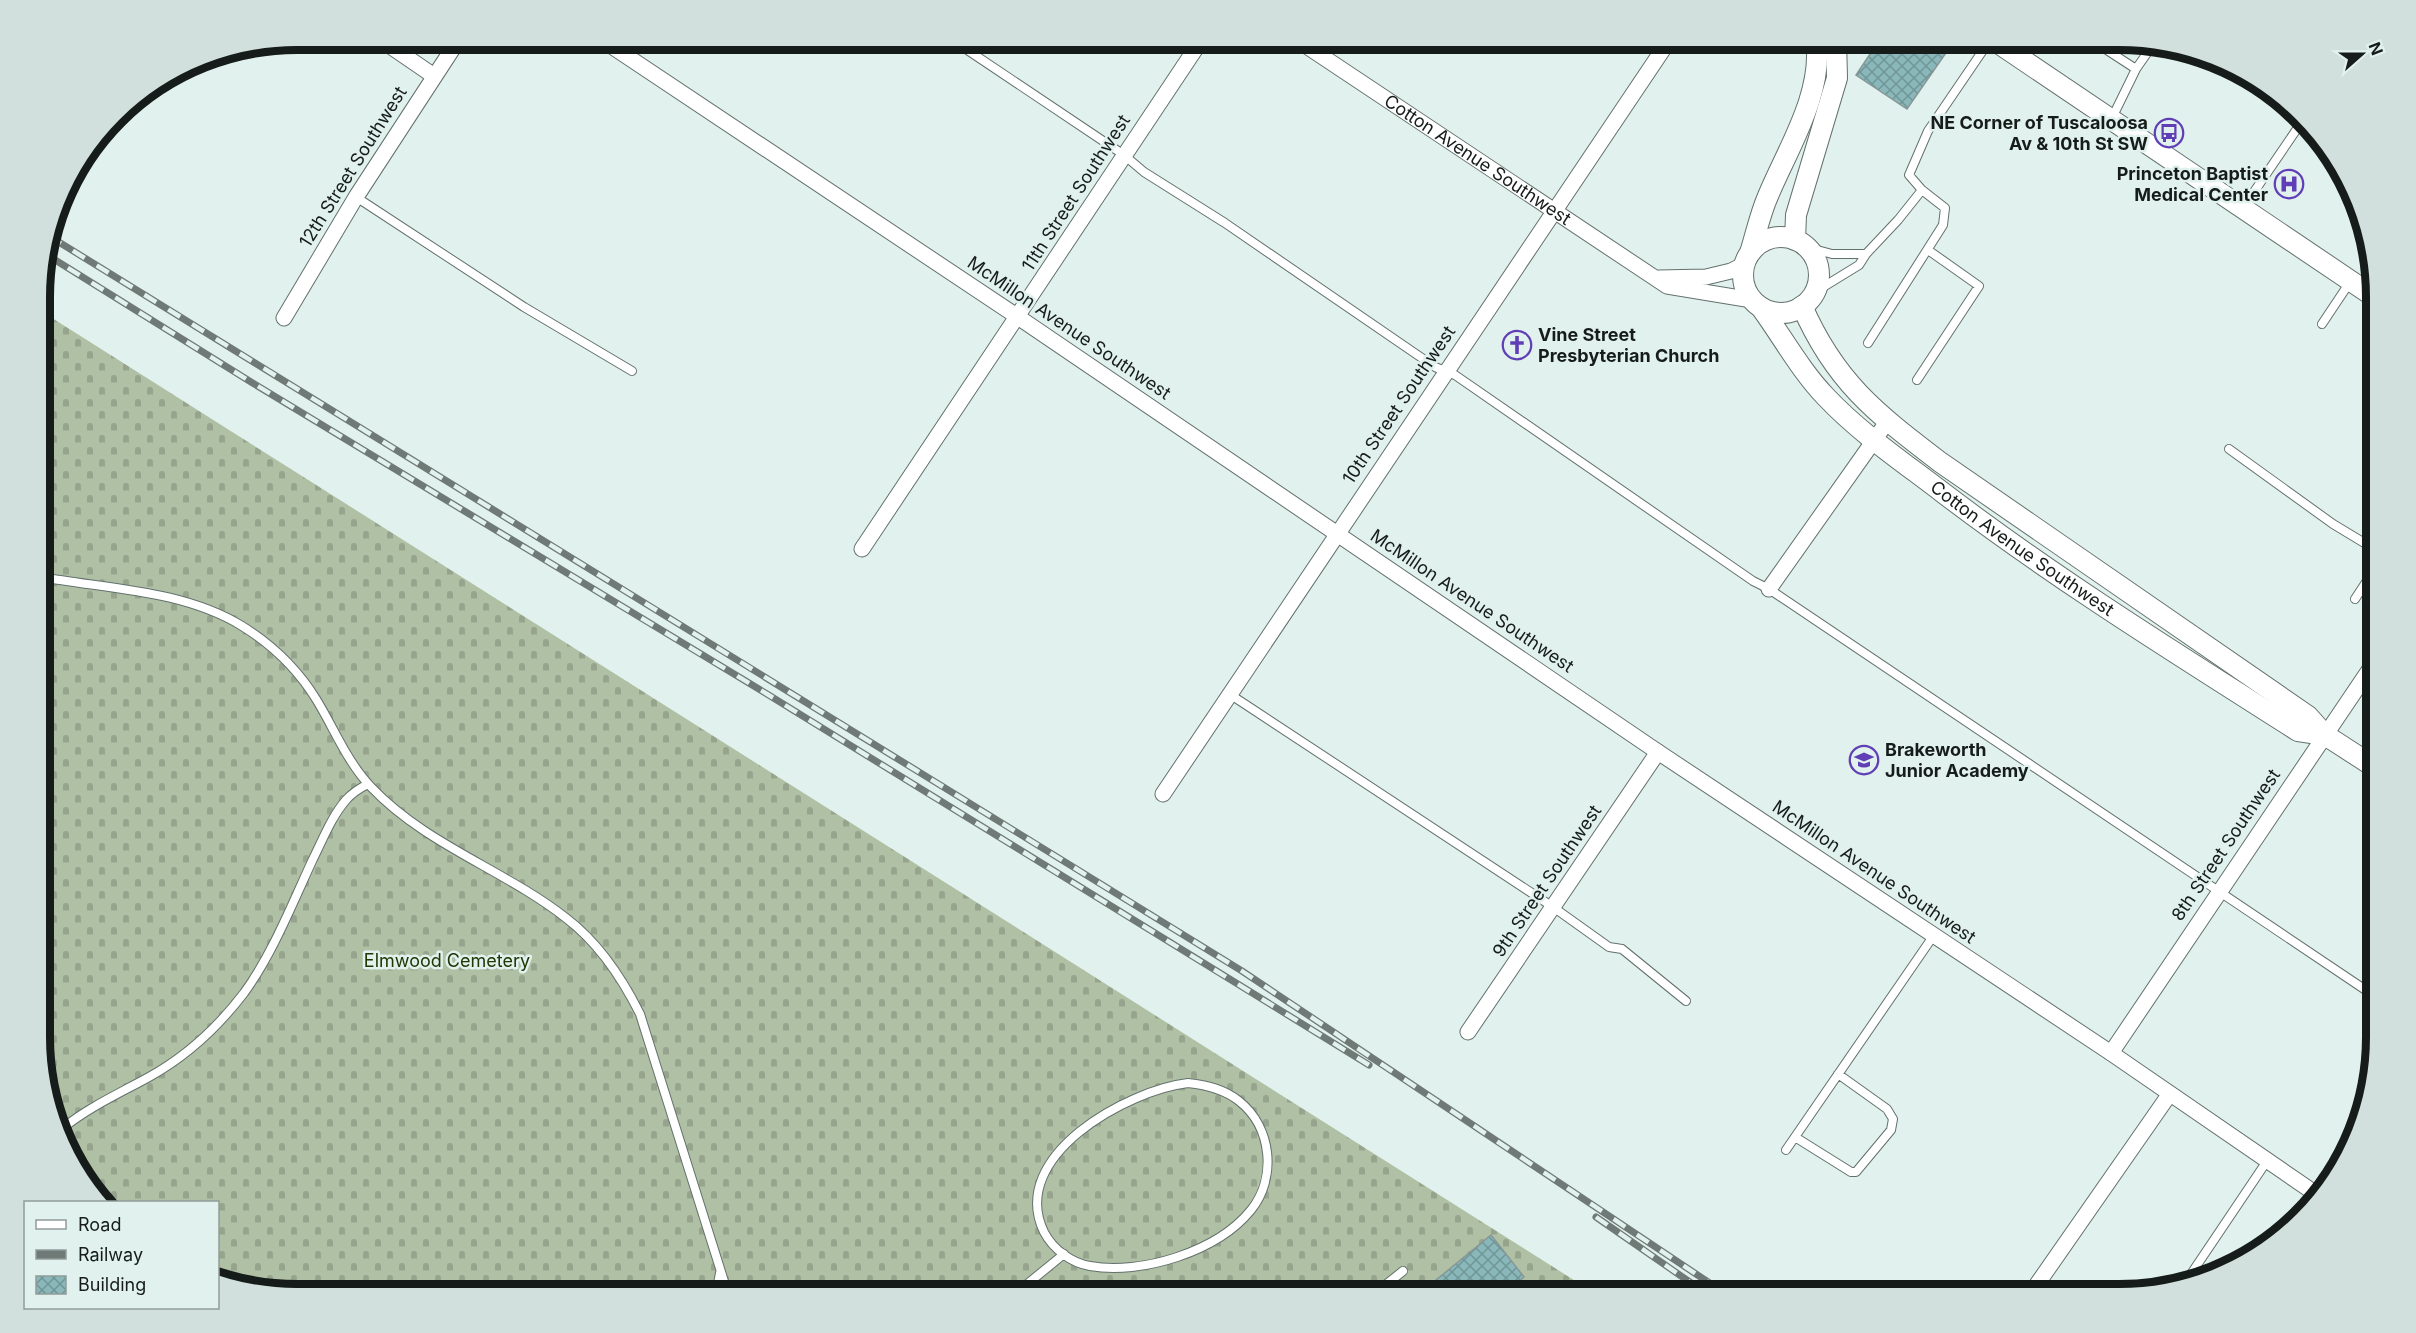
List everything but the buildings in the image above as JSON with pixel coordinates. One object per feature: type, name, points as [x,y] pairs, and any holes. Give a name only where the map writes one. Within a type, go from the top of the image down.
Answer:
[{"type":"street","points":[[396,50],[434,76]]},
{"type":"street","name":"12th Street Southwest","points":[[284,318],[356,197],[452,50]]},
{"type":"street","name":"McMillon Avenue Southwest","points":[[618,50],[1018,317],[1658,752],[2111,1053],[2312,1191]]},
{"type":"street","name":"11th Street Southwest","points":[[862,549],[1195,50]]},
{"type":"street","name":"Cotton Avenue Southwest","points":[[1312,50],[1553,211],[1659,278],[1667,286],[1757,304],[1807,376],[1827,399],[1875,440],[1982,522],[2068,584],[2298,731],[2325,735]]},
{"type":"street","name":"10th Street Southwest","points":[[1163,794],[1662,50]]},
{"type":"street","points":[[1659,278],[1706,277],[1731,271],[1747,258],[1759,244],[1782,237],[1800,243],[1814,256],[1818,268],[1818,280],[1809,299],[1785,313],[1773,312],[1757,304],[1745,289],[1743,276],[1747,258],[1767,198],[1809,101],[1817,50]]},
{"type":"street","points":[[1800,243],[1796,215],[1837,78],[1836,50]]},
{"type":"street","points":[[2008,50],[2366,291]]},
{"type":"street","name":"Cotton Avenue Southwest","points":[[1809,299],[1813,330],[1837,369],[1868,405],[1887,422],[1940,462],[2308,716],[2325,735],[2366,762]]},
{"type":"street","points":[[1769,589],[1887,422]]},
{"type":"street","name":"8th Street Southwest","points":[[2111,1053],[2218,891],[2366,675]]},
{"type":"street","name":"9th Street Southwest","points":[[1468,1032],[1658,752]]},
{"type":"street","points":[[2037,1284],[2169,1095]]},
{"type":"lane","points":[[967,50],[1124,155],[1144,172],[1225,223],[1435,367],[1455,375],[1754,581],[2366,990]]},
{"type":"lane","points":[[1868,343],[1943,225],[1945,208],[1922,190],[1909,175],[1928,131],[1983,50]]},
{"type":"lane","points":[[2107,50],[2136,69]]},
{"type":"lane","points":[[2111,119],[2136,69],[2149,52]]},
{"type":"lane","points":[[2243,208],[2298,127]]},
{"type":"lane","points":[[1809,299],[1859,265],[1922,190]]},
{"type":"lane","points":[[356,197],[524,307],[632,371]]},
{"type":"lane","points":[[1800,243],[1832,254],[1866,254]]},
{"type":"lane","points":[[1917,380],[1979,286],[1928,250]]},
{"type":"lane","points":[[2322,324],[2351,281]]},
{"type":"lane","points":[[2229,449],[2332,524],[2366,544]]},
{"type":"lane","points":[[50,579],[188,602],[217,612],[243,627],[293,669],[315,697],[352,763],[368,784],[392,807],[418,826],[543,900],[587,936],[627,987],[644,1023],[725,1284]]},
{"type":"lane","points":[[2355,598],[2366,582]]},
{"type":"lane","points":[[1231,695],[1553,907],[1609,947],[1622,949],[1686,1001]]},
{"type":"lane","points":[[66,1126],[92,1108],[174,1062],[210,1032],[245,991],[273,943],[333,819],[345,801],[368,784]]},
{"type":"lane","points":[[1786,1150],[1934,935]]},
{"type":"lane","points":[[1795,1137],[1851,1172],[1856,1172],[1891,1130],[1893,1119],[1887,1109],[1838,1074]]},
{"type":"lane","points":[[1188,1083],[1202,1084],[1230,1095],[1252,1113],[1265,1142],[1268,1169],[1259,1197],[1239,1223],[1193,1251],[1144,1265],[1096,1267],[1083,1265],[1064,1254],[1047,1237],[1041,1225],[1038,1212],[1040,1184],[1058,1154],[1090,1122],[1143,1094],[1188,1083]]},
{"type":"lane","points":[[2192,1272],[2266,1161]]},
{"type":"lane","points":[[1028,1284],[1064,1254]]},
{"type":"lane","points":[[718,1284],[720,1271]]},
{"type":"lane","points":[[1387,1284],[1403,1271]]},
{"type":"green space","name":"Elmwood Cemetery","points":[[50,317],[1580,1284],[296,1284],[248,1279],[219,1271],[219,1201],[113,1201],[91,1174],[75,1146],[54,1085],[50,1053]]},
{"type":"railway","points":[[56,240],[1242,971],[1711,1284]]},
{"type":"railway","points":[[53,258],[251,382],[767,694],[1369,1065]]},
{"type":"railway","points":[[1596,1217],[1693,1284]]},
{"type":"place","name":"NE Corner of Tuscaloosa Av & 10th St SW","points":[[2169,133]]},
{"type":"place","name":"Princeton Baptist Medical Center","points":[[2289,184]]},
{"type":"place","name":"Vine Street Presbyterian Church","points":[[1517,345]]},
{"type":"place","name":"Brakeworth Junior Academy","points":[[1864,760]]}]
